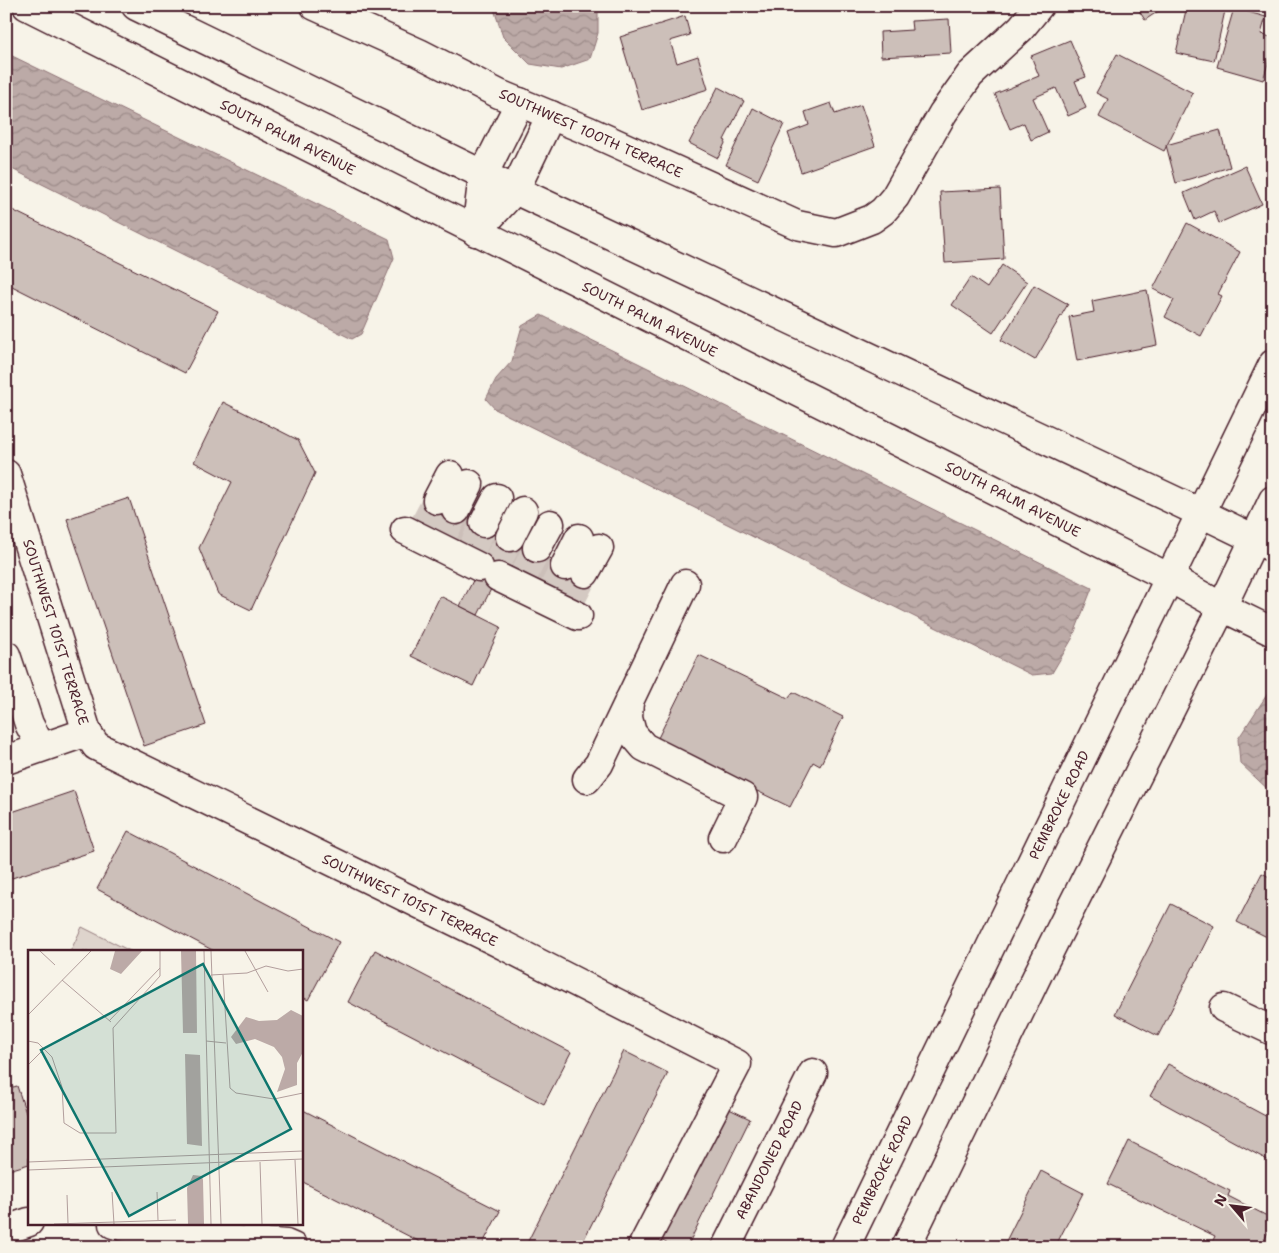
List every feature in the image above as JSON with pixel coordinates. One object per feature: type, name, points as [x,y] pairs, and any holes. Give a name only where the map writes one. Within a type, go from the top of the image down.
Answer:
[{"type":"main road","name":"SOUTH PALM AVENUE","points":[[27,6],[1170,578],[1222,607],[1273,632]]},
{"type":"main road","points":[[136,6],[483,175],[1263,543]]},
{"type":"main road","name":"SOUTHWEST 100TH TERRACE","points":[[315,6],[419,53],[499,94],[551,115],[797,225],[836,233],[872,219],[883,211],[895,197],[943,113],[970,75],[1021,28],[1039,6]]},
{"type":"main road","points":[[476,232],[483,175],[520,102]]},
{"type":"main road","points":[[476,232],[515,190],[551,115]]},
{"type":"main road","name":"PEMBROKE ROAD","points":[[845,1247],[1273,364]]},
{"type":"main road","name":"SOUTHWEST 101ST TERRACE","points":[[6,474],[87,732],[96,746],[495,941],[737,1064],[642,1247]]},
{"type":"main road","points":[[446,505],[459,480]]},
{"type":"main road","points":[[484,524],[497,498]]},
{"type":"main road","points":[[906,1247],[1039,972],[1222,607],[1263,543],[1273,500]]},
{"type":"main road","points":[[510,538],[523,511]]},
{"type":"main road","points":[[538,548],[550,524]]},
{"type":"main road","points":[[426,534],[493,569],[567,593],[589,543]]},
{"type":"main road","points":[[587,779],[599,764],[685,584]]},
{"type":"main road","points":[[6,655],[29,724],[41,747]]},
{"type":"main road","points":[[629,701],[628,718],[632,733],[644,748],[743,797],[723,838]]},
{"type":"main road","name":"SOUTHWEST 101ST TERRACE","points":[[6,760],[87,732]]},
{"type":"main road","points":[[1224,1008],[1273,1031]]},
{"type":"main road","name":"ABANDONED ROAD","points":[[726,1247],[813,1074]]},
{"type":"main road","points":[[6,1230],[28,1222]]},
{"type":"main road","points":[[121,1226],[144,1232],[286,1244],[293,1247]]},
{"type":"main road","points":[[6,1243],[7,1247]]},
{"type":"shaded area","points":[[82,927],[128,950],[71,950]]},
{"type":"water","points":[[493,6],[598,6],[598,33],[590,59],[561,69],[530,64],[503,37]]},
{"type":"water","points":[[6,53],[389,239],[394,258],[361,334],[352,339],[6,166]]},
{"type":"water","points":[[541,315],[1092,588],[1072,639],[1052,673],[1032,675],[495,409],[486,399],[496,379],[512,361],[522,326]]},
{"type":"water","points":[[1272,687],[1273,794],[1240,763],[1238,739]]},
{"type":"building","points":[[914,6],[945,6],[945,10]]},
{"type":"building","points":[[1136,6],[1166,6],[1145,20]]},
{"type":"building","points":[[1187,6],[1226,6],[1214,61],[1176,53]]},
{"type":"building","points":[[1234,8],[1266,17],[1261,34],[1273,38],[1273,47],[1263,80],[1217,67]]},
{"type":"building","points":[[685,16],[690,35],[670,41],[677,63],[698,56],[708,89],[642,110],[620,37]]},
{"type":"building","points":[[949,19],[951,53],[881,57],[880,32],[912,30],[911,21]]},
{"type":"building","points":[[1070,40],[1086,77],[1075,81],[1086,108],[1068,116],[1056,88],[1033,98],[1048,132],[1031,140],[1024,123],[1010,129],[995,94],[1039,76],[1031,56]]},
{"type":"building","points":[[1117,54],[1193,93],[1164,151],[1099,117],[1108,99],[1096,93]]},
{"type":"building","points":[[718,87],[744,101],[724,140],[726,141],[718,158],[689,143]]},
{"type":"building","points":[[831,103],[835,114],[861,105],[875,146],[801,172],[788,133],[809,125],[805,112]]},
{"type":"building","points":[[753,108],[784,124],[758,180],[726,165]]},
{"type":"building","points":[[1220,130],[1230,167],[1176,183],[1166,145]]},
{"type":"building","points":[[1245,166],[1262,204],[1219,223],[1214,211],[1195,220],[1184,193]]},
{"type":"building","points":[[1000,189],[1004,259],[945,263],[940,192]]},
{"type":"building","points":[[6,207],[218,311],[185,373],[6,283]]},
{"type":"building","points":[[1187,223],[1240,252],[1218,294],[1222,296],[1201,336],[1165,317],[1174,300],[1153,289]]},
{"type":"building","points":[[1002,265],[1027,282],[993,333],[952,305],[971,277],[987,288]]},
{"type":"building","points":[[1034,285],[1068,304],[1035,360],[1001,340]]},
{"type":"building","points":[[1147,290],[1157,345],[1077,361],[1069,317],[1094,312],[1092,301]]},
{"type":"building","points":[[223,402],[298,440],[315,473],[251,610],[218,594],[199,548],[232,482],[194,462]]},
{"type":"building","points":[[129,498],[206,725],[144,746],[67,519]]},
{"type":"building","points":[[431,499],[588,577],[576,602],[504,563],[478,615],[460,606],[485,557],[419,524]]},
{"type":"building","points":[[440,596],[501,627],[473,686],[411,656]]},
{"type":"building","points":[[699,655],[788,698],[793,692],[843,717],[820,766],[813,762],[790,807],[656,742]]},
{"type":"building","points":[[74,791],[94,851],[6,880],[6,814]]},
{"type":"building","points":[[128,831],[339,942],[308,1000],[302,997],[302,950],[212,950],[97,889]]},
{"type":"building","points":[[1262,873],[1273,879],[1273,940],[1237,922]]},
{"type":"building","points":[[1171,904],[1214,926],[1158,1036],[1115,1014]]},
{"type":"building","points":[[375,950],[571,1052],[544,1104],[348,1002]]},
{"type":"building","points":[[624,1051],[668,1073],[580,1247],[529,1247],[526,1245]]},
{"type":"building","points":[[1168,1064],[1273,1120],[1273,1163],[1150,1096]]},
{"type":"building","points":[[17,1086],[28,1119],[28,1164],[6,1171],[6,1089]]},
{"type":"building","points":[[725,1107],[750,1119],[687,1247],[674,1247],[659,1239]]},
{"type":"building","points":[[302,1110],[500,1211],[481,1247],[430,1247],[302,1182]]},
{"type":"building","points":[[1129,1141],[1230,1191],[1228,1196],[1273,1219],[1261,1247],[1210,1247],[1215,1236],[1108,1184]]},
{"type":"building","points":[[1041,1171],[1083,1193],[1055,1247],[1003,1247]]},
{"type":"tunnel","points":[[424,525],[437,500]]},
{"type":"tunnel","points":[[443,535],[456,510]]},
{"type":"tunnel","points":[[472,549],[484,523]]},
{"type":"tunnel","points":[[492,573],[510,537]]},
{"type":"tunnel","points":[[525,573],[537,548]]},
{"type":"tunnel","points":[[554,587],[565,566]]},
{"type":"tunnel","points":[[572,598],[585,573]]}]
